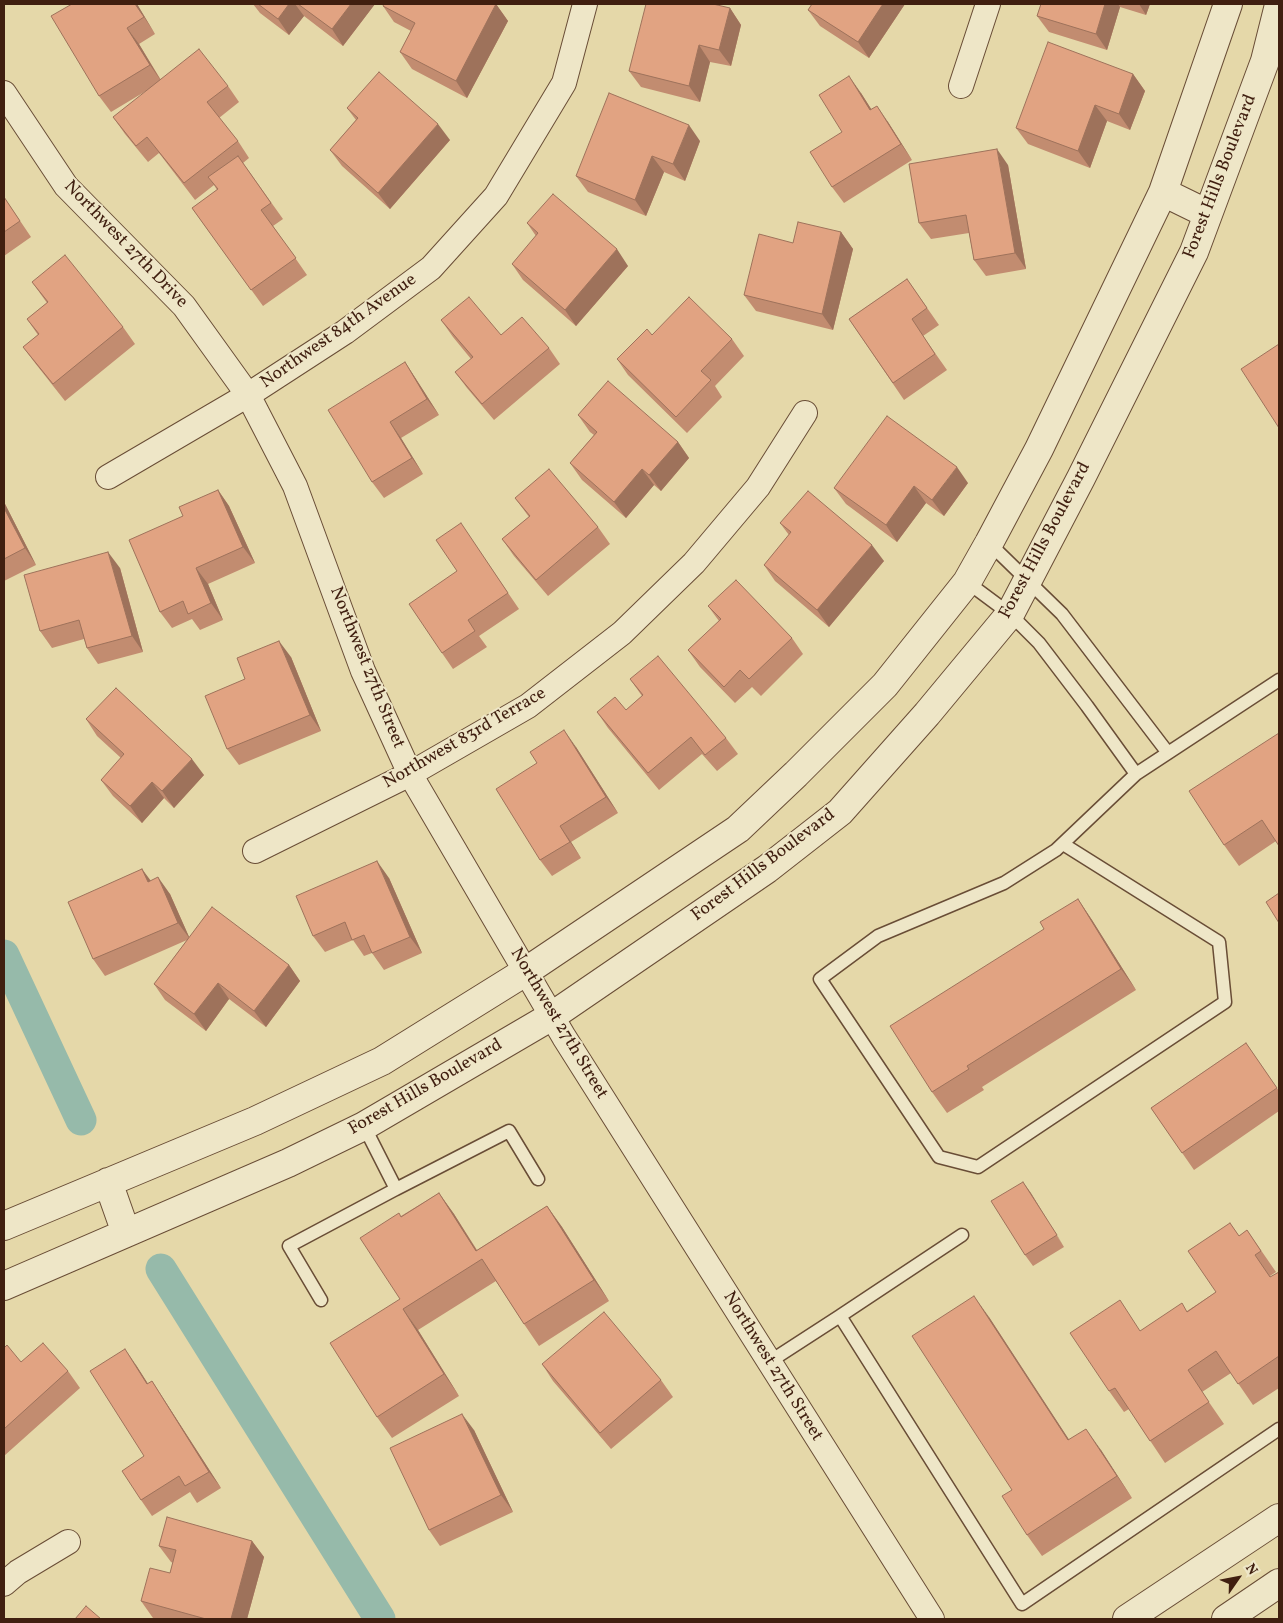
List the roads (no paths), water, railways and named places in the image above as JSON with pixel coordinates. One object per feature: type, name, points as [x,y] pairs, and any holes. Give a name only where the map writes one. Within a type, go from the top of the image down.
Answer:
[{"type":"street","name":"Northwest 84th Avenue","points":[[108,477],[248,395],[345,332],[430,268],[496,196],[564,82],[585,4]]},
{"type":"street","points":[[961,86],[988,4]]},
{"type":"street","points":[[4,1226],[255,1121],[382,1061],[525,972],[738,829],[885,686],[967,582],[1039,448],[1164,192],[1228,4]]},
{"type":"street","name":"Forest Hills Boulevard","points":[[4,1286],[288,1163],[364,1126],[552,1016],[767,869],[840,812],[927,714],[1010,614],[1189,261],[1265,61],[1279,5]]},
{"type":"street","name":"Northwest 27th Drive","points":[[4,93],[66,186],[184,306],[248,395]]},
{"type":"street","points":[[1164,192],[1208,214]]},
{"type":"street","name":"Northwest 27th Street","points":[[248,395],[296,486],[364,671],[410,774],[552,1016],[932,1619]]},
{"type":"street","name":"Northwest 83rd Terrace","points":[[256,851],[410,774],[528,706],[622,633],[694,563],[758,487],[804,413]]},
{"type":"street","points":[[108,1182],[126,1233]]},
{"type":"street","points":[[1126,1619],[1279,1518]]},
{"type":"street","points":[[4,1584],[18,1572],[68,1542]]},
{"type":"street","points":[[1226,1619],[1279,1583]]},
{"type":"lane","points":[[989,543],[1062,614],[1168,753]]},
{"type":"lane","points":[[967,582],[1010,614],[1038,644],[1087,706],[1136,774]]},
{"type":"lane","points":[[1063,844],[1219,942],[1225,1002],[978,1167],[939,1157],[820,979],[878,936],[1004,883],[1063,844],[1136,774],[1279,680]]},
{"type":"lane","points":[[364,1126],[396,1189]]},
{"type":"lane","points":[[321,1300],[289,1246],[509,1131],[538,1179]]},
{"type":"lane","points":[[769,1362],[962,1235]]},
{"type":"lane","points":[[840,1316],[1022,1604],[1279,1429]]},
{"type":"waterway","points":[[4,955],[81,1120]]},
{"type":"waterway","points":[[161,1269],[380,1619]]}]
